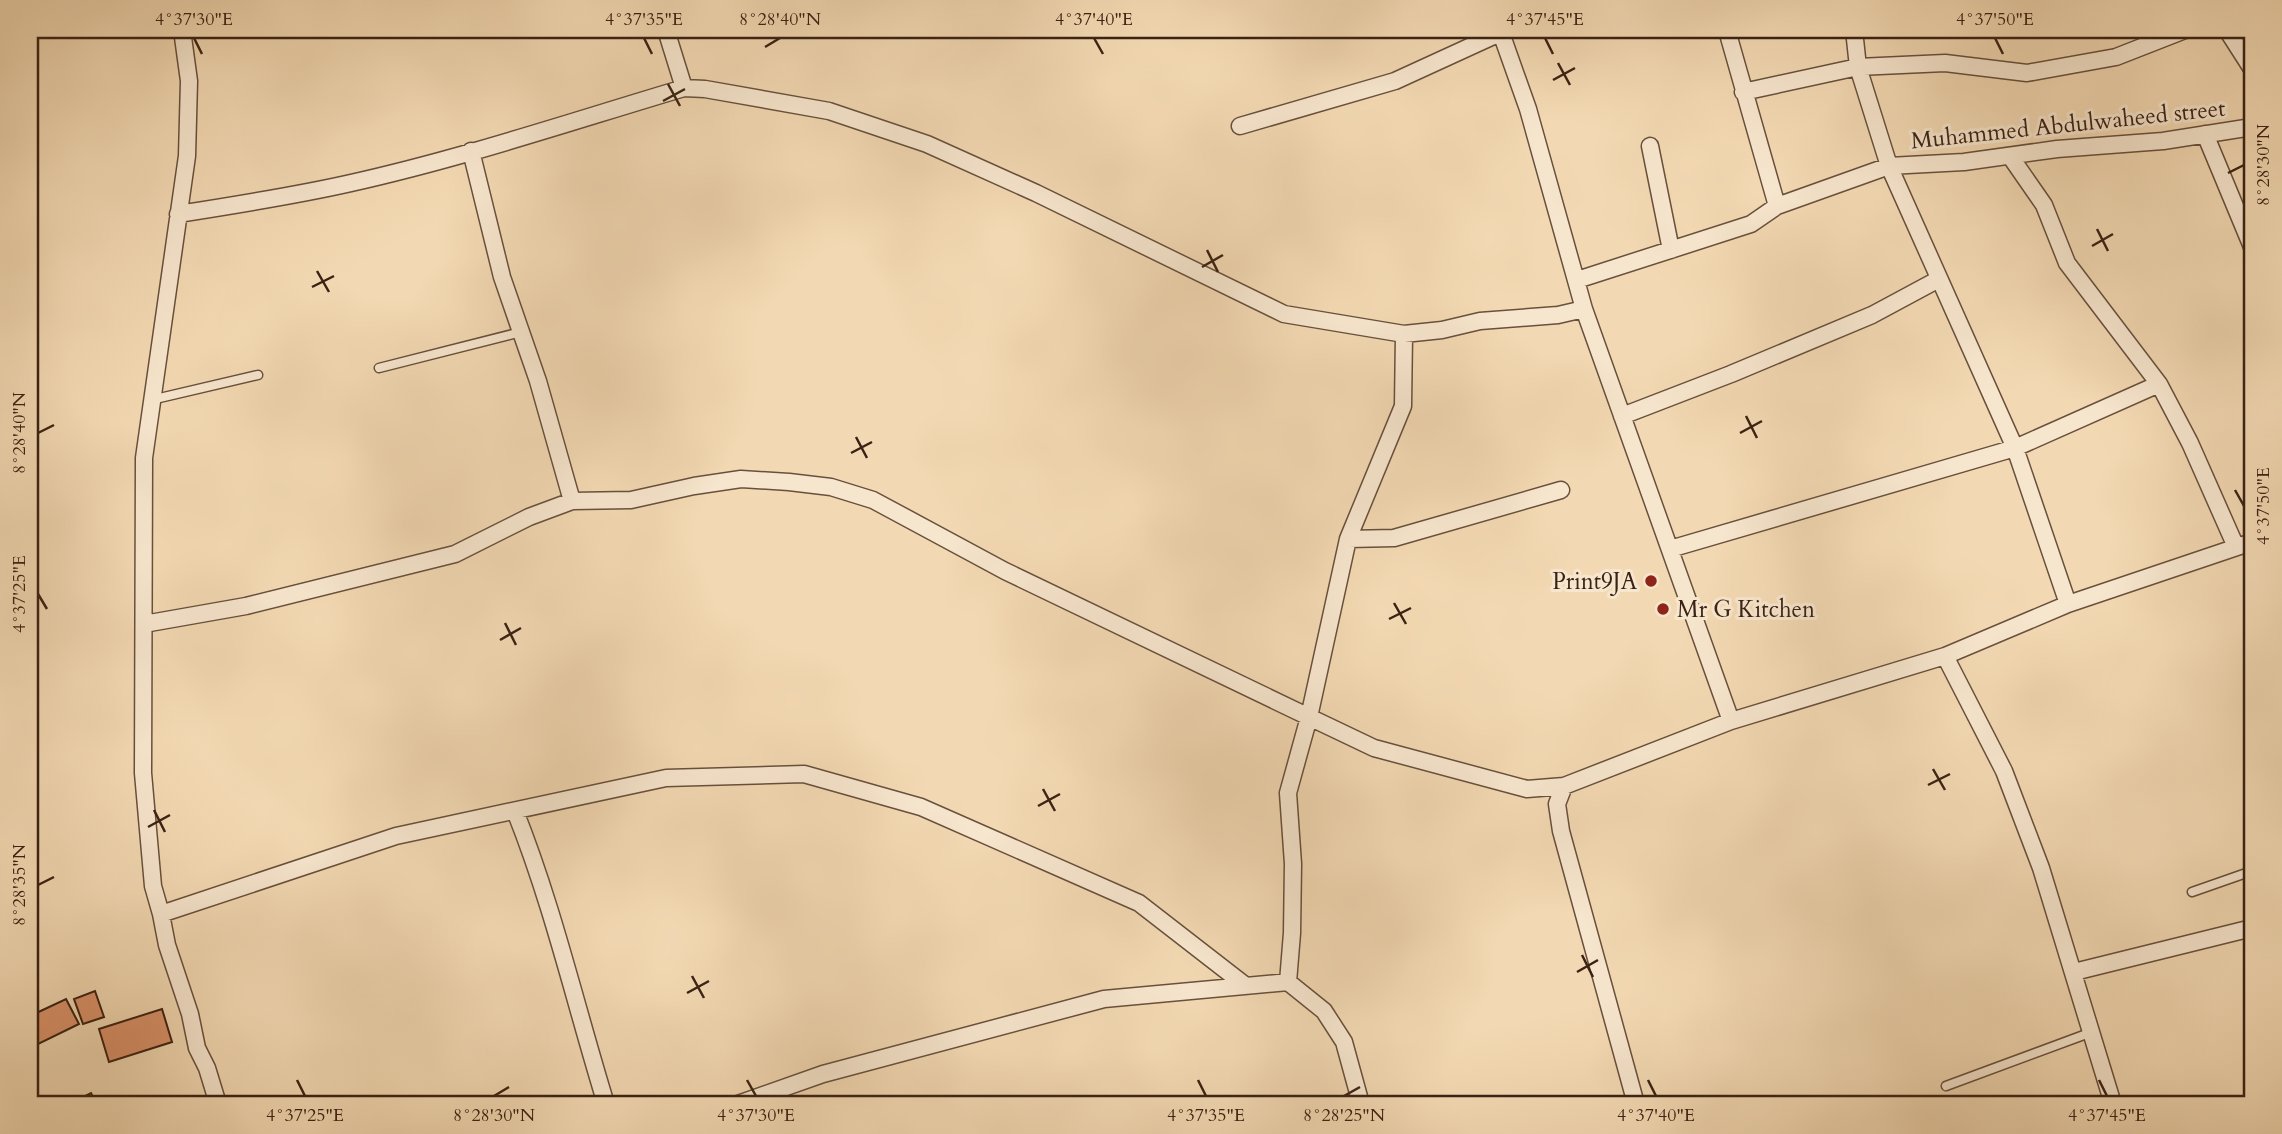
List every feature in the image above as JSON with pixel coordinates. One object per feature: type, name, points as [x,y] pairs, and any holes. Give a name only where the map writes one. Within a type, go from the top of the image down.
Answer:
[{"type":"street","points":[[182,30],[188,81],[188,144],[144,458],[143,773],[153,886],[162,914],[167,945],[190,1014],[197,1048],[207,1068],[218,1104]]},
{"type":"street","points":[[666,30],[684,88]]},
{"type":"street","points":[[1854,30],[1858,67],[1889,166],[2015,447],[2068,604]]},
{"type":"street","points":[[1742,92],[1858,67],[1945,62],[2027,73],[2116,57],[2185,30]]},
{"type":"street","points":[[2227,30],[2252,69]]},
{"type":"street","points":[[1240,126],[1395,81],[1501,31],[1528,109],[1584,309],[1731,722]]},
{"type":"street","points":[[1728,34],[1742,92],[1777,205]]},
{"type":"street","points":[[178,214],[352,183],[471,152],[684,88],[705,89],[829,111],[927,144],[1036,193],[1284,314],[1404,334],[1442,330],[1480,321],[1558,315],[1584,309]]},
{"type":"street","name":"Muhammed Abdulwaheed street","points":[[1577,280],[1751,224],[1777,205],[1889,166],[1964,162],[2057,149],[2163,141],[2252,127]]},
{"type":"street","points":[[2205,134],[2252,247]]},
{"type":"street","points":[[1650,146],[1671,250]]},
{"type":"street","points":[[471,152],[502,277],[538,381],[572,501]]},
{"type":"street","points":[[144,624],[246,606],[454,554],[529,517],[572,501],[631,500],[694,486],[741,480],[831,487],[873,500],[1005,571],[1336,731],[1387,751],[1527,789],[1564,786],[1731,722],[1945,656],[2068,604],[2244,544],[2159,384],[2067,263],[2044,205],[2010,156]]},
{"type":"street","points":[[1622,416],[1872,315],[1939,279]]},
{"type":"street","points":[[1288,982],[1293,891],[1288,793],[1309,716],[1348,539],[1403,406],[1404,334]]},
{"type":"street","points":[[1670,549],[2015,447],[2159,384]]},
{"type":"street","points":[[1348,539],[1394,538],[1561,490]]},
{"type":"street","points":[[1945,656],[2004,771],[2041,869],[2113,1104]]},
{"type":"street","points":[[162,914],[396,836],[666,778],[804,774],[920,807],[1139,903],[1246,986]]},
{"type":"street","points":[[1564,786],[1557,804],[1561,831],[1636,1104]]},
{"type":"street","points":[[515,811],[537,872],[606,1104]]},
{"type":"street","points":[[2074,972],[2252,928]]},
{"type":"street","points":[[738,1104],[823,1074],[1104,999],[1288,982],[1324,1011],[1344,1042],[1361,1104]]},
{"type":"lane","points":[[379,368],[521,332]]},
{"type":"lane","points":[[151,400],[258,375]]},
{"type":"lane","points":[[2192,892],[2252,871]]},
{"type":"lane","points":[[1946,1086],[2092,1032]]},
{"type":"building","points":[[95,991],[104,1017],[83,1024],[74,999]]},
{"type":"building","points":[[66,999],[79,1024],[30,1048],[30,1016]]},
{"type":"building","points":[[162,1009],[172,1042],[109,1062],[99,1029]]},
{"type":"building","points":[[91,1093],[96,1104],[69,1104]]},
{"type":"place","name":"Print9JA","points":[[1651,581]]},
{"type":"place","name":"Mr G Kitchen","points":[[1663,609]]}]
